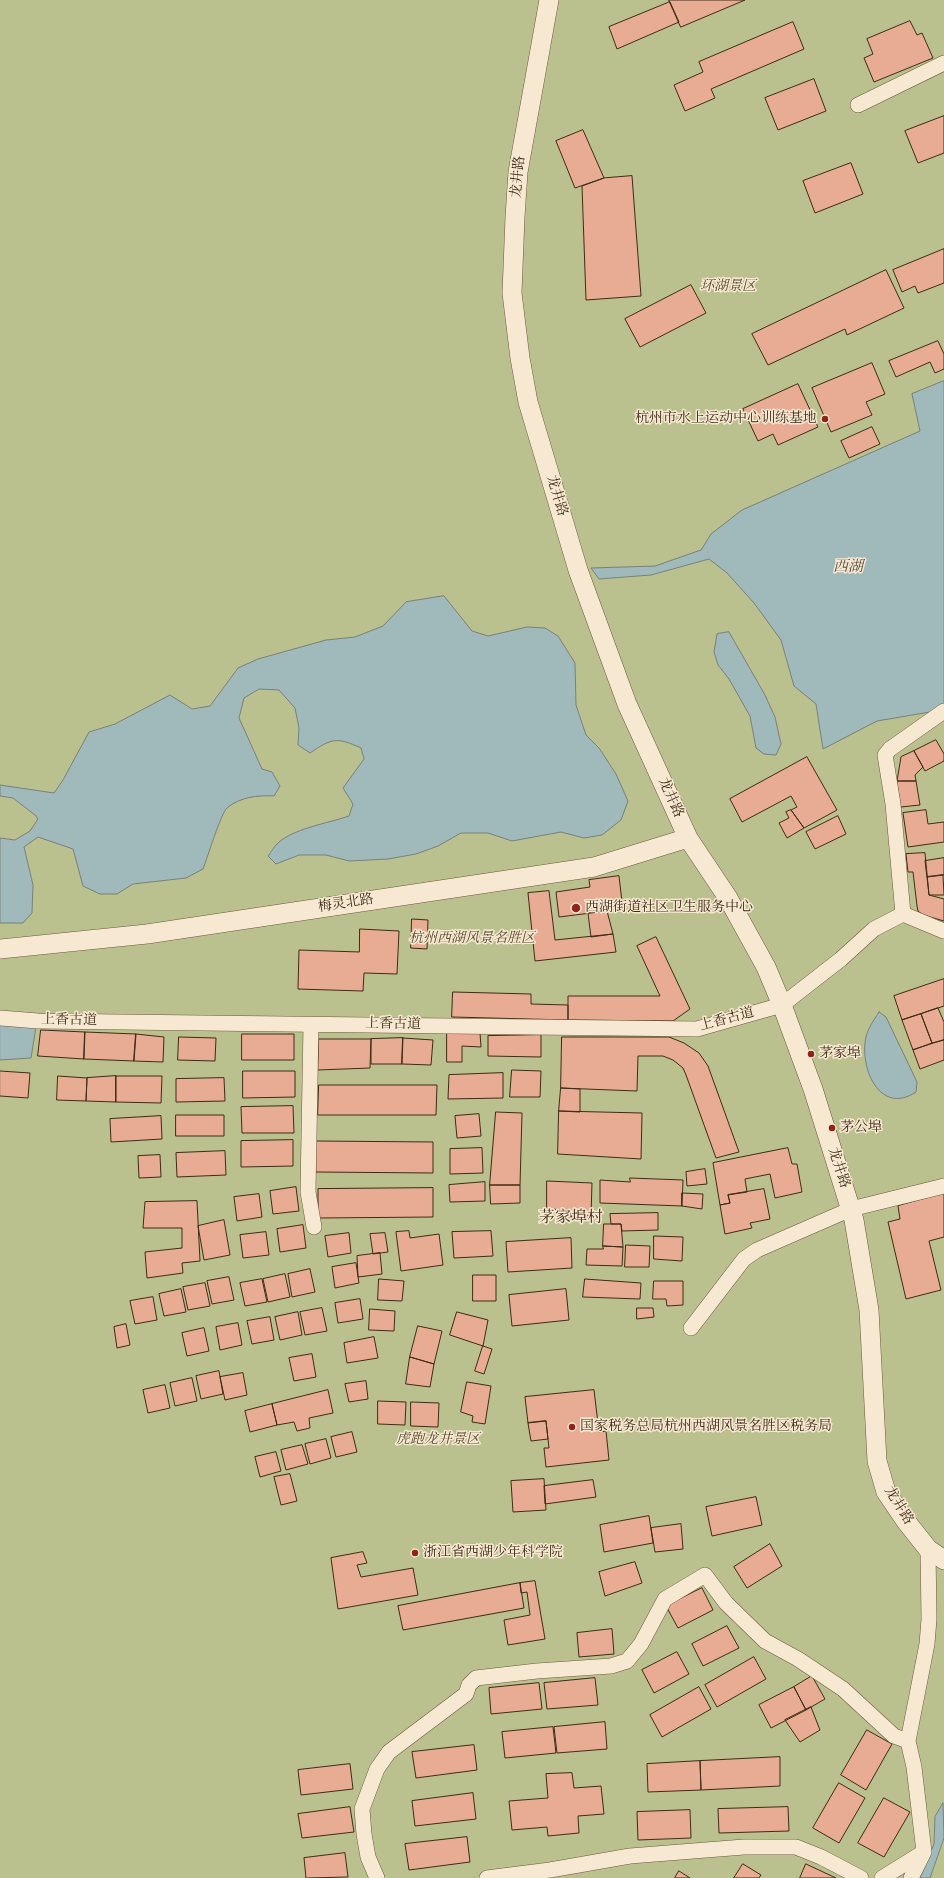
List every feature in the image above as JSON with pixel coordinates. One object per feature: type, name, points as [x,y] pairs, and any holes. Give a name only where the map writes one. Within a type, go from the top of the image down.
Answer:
[{"type":"street","name":"龙井路","points":[[549,0],[518,172],[512,293],[520,358],[528,402],[578,570],[627,704],[688,838],[728,898],[766,967],[782,1004],[813,1089],[851,1209],[870,1310],[877,1461],[886,1492],[905,1520],[928,1549],[944,1560]]},
{"type":"street","points":[[858,104],[944,63]]},
{"type":"street","points":[[903,914],[893,804],[886,755],[890,749],[944,711]]},
{"type":"street","name":"梅灵北路","points":[[0,949],[147,934],[594,867],[688,838]]},
{"type":"street","points":[[782,1004],[841,959],[874,929],[903,914],[944,931]]},
{"type":"street","name":"上香古道","points":[[0,1018],[38,1021],[697,1029],[782,1004]]},
{"type":"street","points":[[311,1024],[308,1192],[314,1227]]},
{"type":"street","points":[[691,1328],[744,1259],[758,1250],[851,1209],[944,1186]]},
{"type":"street","points":[[911,1878],[924,1852],[914,1767],[908,1741],[927,1638],[929,1619],[928,1549]]},
{"type":"street","points":[[377,1878],[368,1857],[362,1809],[377,1769],[389,1752],[466,1694],[469,1686],[476,1678],[537,1671],[611,1666],[627,1661],[641,1644],[665,1599],[705,1575],[726,1603],[765,1640],[798,1659],[843,1689],[894,1736],[908,1741]]},
{"type":"street","points":[[487,1878],[550,1870],[630,1856],[744,1847],[796,1848],[821,1857],[861,1878]]},
{"type":"street","points":[[882,1878],[924,1852]]},
{"type":"green space","name":"虎跑龙井景区","points":[[0,0],[944,0],[944,1878],[0,1878]]},
{"type":"water","name":"西湖","points":[[944,381],[944,705],[930,712],[877,721],[823,749],[816,704],[794,686],[781,640],[754,603],[727,573],[709,559],[651,575],[599,579],[591,568],[655,566],[701,550],[711,534],[742,510],[920,431],[912,394]]},
{"type":"water","points":[[444,596],[472,631],[488,636],[527,627],[545,628],[558,636],[575,663],[576,705],[586,735],[599,748],[616,774],[628,801],[621,820],[602,835],[584,838],[561,832],[512,841],[488,833],[461,833],[438,846],[416,854],[388,859],[349,861],[326,855],[299,855],[276,864],[268,856],[276,845],[283,839],[301,830],[349,816],[353,804],[343,788],[364,759],[361,748],[346,742],[329,742],[310,753],[298,745],[299,728],[295,708],[279,690],[259,689],[244,698],[239,718],[262,769],[272,772],[280,786],[274,796],[243,799],[227,808],[218,827],[203,869],[186,878],[133,884],[117,894],[100,894],[83,886],[73,849],[38,837],[24,847],[33,885],[32,913],[23,923],[0,923],[0,838],[15,840],[30,831],[38,819],[13,798],[0,796],[0,785],[54,793],[63,780],[89,732],[115,724],[170,695],[192,709],[210,706],[238,668],[258,659],[326,640],[355,637],[383,626],[406,602]]},
{"type":"water","points":[[729,632],[765,695],[775,717],[781,744],[776,755],[764,754],[756,748],[750,716],[729,679],[718,665],[714,652],[717,634]]},
{"type":"water","points":[[879,1012],[886,1017],[917,1082],[916,1092],[903,1098],[892,1098],[883,1093],[875,1085],[869,1074],[866,1062],[866,1037]]},
{"type":"water","points":[[0,1024],[36,1027],[31,1058],[0,1060]]},
{"type":"water","points":[[943,1803],[944,1838],[930,1878],[920,1878],[934,1844],[935,1817]]},
{"type":"building","points":[[669,0],[745,0],[681,27]]},
{"type":"building","points":[[670,2],[679,22],[617,49],[609,27]]},
{"type":"building","points":[[910,21],[917,35],[922,33],[933,58],[874,82],[864,58],[873,54],[867,39]]},
{"type":"building","points":[[793,22],[804,49],[711,89],[715,98],[685,111],[674,85],[703,72],[699,62]]},
{"type":"building","points":[[814,79],[826,111],[778,130],[765,98]]},
{"type":"building","points":[[944,116],[944,153],[918,163],[905,131]]},
{"type":"building","points":[[583,130],[604,178],[575,188],[556,141]]},
{"type":"building","points":[[851,163],[863,194],[815,213],[803,181]]},
{"type":"building","points":[[632,176],[641,296],[586,300],[582,186],[604,178]]},
{"type":"building","points":[[944,249],[944,283],[918,293],[915,286],[902,292],[893,270]]},
{"type":"building","points":[[886,270],[904,308],[847,335],[845,329],[768,365],[752,334]]},
{"type":"building","points":[[691,285],[706,313],[640,347],[625,319]]},
{"type":"building","points":[[938,341],[944,354],[944,369],[935,373],[930,362],[896,377],[889,361]]},
{"type":"building","points":[[872,363],[885,394],[866,402],[872,415],[831,432],[812,388]]},
{"type":"building","points":[[798,384],[818,427],[778,445],[773,434],[758,441],[743,409]]},
{"type":"building","points":[[872,427],[880,444],[849,458],[841,441]]},
{"type":"building","points":[[936,740],[944,754],[944,761],[925,771],[914,751]]},
{"type":"building","points":[[914,751],[923,767],[915,775],[916,781],[897,781],[901,757]]},
{"type":"building","points":[[807,757],[837,810],[804,828],[791,810],[797,807],[791,796],[742,822],[730,799]]},
{"type":"building","points":[[897,781],[916,781],[920,805],[901,807]]},
{"type":"building","points":[[791,810],[804,828],[787,838],[779,823],[789,818],[786,812]]},
{"type":"building","points":[[926,810],[928,824],[944,822],[944,842],[908,847],[903,813]]},
{"type":"building","points":[[838,816],[846,834],[815,849],[806,832]]},
{"type":"building","points":[[925,853],[929,895],[944,899],[944,921],[923,915],[918,911],[913,872],[908,872],[906,854]]},
{"type":"building","points":[[944,858],[944,875],[927,877],[925,861]]},
{"type":"building","points":[[943,875],[944,895],[929,895],[927,877]]},
{"type":"building","points":[[619,876],[622,902],[605,904],[607,911],[559,917],[556,892],[590,887],[589,880]]},
{"type":"building","points":[[549,891],[555,940],[613,934],[616,952],[535,961],[528,893]]},
{"type":"building","points":[[607,911],[613,934],[591,937],[588,913]]},
{"type":"building","points":[[412,919],[428,920],[427,949],[411,948]]},
{"type":"building","points":[[360,929],[399,931],[397,974],[364,973],[363,991],[298,989],[299,950],[359,952]]},
{"type":"building","points":[[656,937],[690,1009],[673,1021],[568,1020],[568,996],[660,996],[637,946]]},
{"type":"building","points":[[944,979],[944,1006],[902,1020],[894,996]]},
{"type":"building","points":[[453,992],[531,994],[531,1004],[568,1005],[568,1020],[452,1017]]},
{"type":"building","points":[[938,1008],[944,1022],[944,1040],[932,1043],[921,1014]]},
{"type":"building","points":[[921,1014],[932,1043],[913,1050],[902,1020]]},
{"type":"building","points":[[41,1030],[85,1032],[84,1059],[38,1056]]},
{"type":"building","points":[[85,1032],[136,1034],[134,1061],[84,1059]]},
{"type":"building","points":[[447,1033],[480,1033],[481,1047],[462,1046],[462,1062],[447,1062]]},
{"type":"building","points":[[136,1034],[164,1037],[163,1062],[134,1061]]},
{"type":"building","points":[[242,1034],[294,1034],[294,1060],[242,1060]]},
{"type":"building","points":[[541,1035],[541,1057],[488,1056],[488,1036]]},
{"type":"building","points":[[179,1037],[216,1038],[215,1061],[178,1060]]},
{"type":"building","points":[[562,1037],[669,1037],[684,1043],[699,1053],[708,1066],[739,1152],[716,1158],[683,1068],[673,1060],[663,1056],[638,1056],[637,1091],[561,1088]]},
{"type":"building","points":[[403,1038],[402,1064],[371,1064],[371,1039]]},
{"type":"building","points":[[403,1038],[433,1040],[431,1065],[402,1064]]},
{"type":"building","points":[[319,1039],[371,1039],[370,1068],[318,1070]]},
{"type":"building","points":[[944,1040],[944,1060],[920,1069],[913,1050]]},
{"type":"building","points":[[512,1070],[541,1071],[540,1097],[510,1097]]},
{"type":"building","points":[[0,1071],[30,1073],[28,1098],[0,1096]]},
{"type":"building","points":[[243,1071],[295,1071],[295,1097],[243,1098]]},
{"type":"building","points":[[503,1073],[503,1098],[448,1099],[449,1075]]},
{"type":"building","points":[[58,1076],[87,1078],[86,1101],[57,1100]]},
{"type":"building","points":[[116,1076],[116,1102],[86,1101],[87,1078]]},
{"type":"building","points":[[116,1076],[162,1076],[161,1103],[116,1102]]},
{"type":"building","points":[[224,1078],[225,1101],[176,1102],[176,1079]]},
{"type":"building","points":[[319,1085],[437,1085],[436,1115],[318,1115]]},
{"type":"building","points":[[561,1088],[580,1089],[580,1112],[559,1111]]},
{"type":"building","points":[[293,1106],[294,1133],[242,1133],[241,1107]]},
{"type":"building","points":[[559,1111],[642,1113],[641,1159],[558,1154]]},
{"type":"building","points":[[496,1112],[522,1113],[520,1185],[490,1185]]},
{"type":"building","points":[[479,1114],[481,1136],[457,1138],[455,1116]]},
{"type":"building","points":[[176,1115],[224,1115],[224,1136],[176,1136]]},
{"type":"building","points":[[161,1116],[162,1139],[111,1142],[110,1119]]},
{"type":"building","points":[[293,1140],[293,1166],[241,1167],[241,1141]]},
{"type":"building","points":[[316,1141],[433,1142],[433,1173],[316,1172]]},
{"type":"building","points":[[482,1148],[483,1173],[450,1174],[450,1149]]},
{"type":"building","points":[[788,1148],[792,1164],[797,1164],[802,1192],[775,1198],[770,1174],[745,1179],[747,1192],[728,1195],[730,1203],[720,1205],[713,1163]]},
{"type":"building","points":[[225,1151],[226,1175],[177,1177],[176,1153]]},
{"type":"building","points":[[160,1155],[161,1177],[139,1178],[138,1156]]},
{"type":"building","points":[[705,1169],[707,1184],[687,1186],[686,1172]]},
{"type":"building","points":[[630,1178],[683,1180],[682,1206],[600,1203],[600,1180],[630,1182]]},
{"type":"building","points":[[547,1181],[592,1183],[591,1215],[571,1217],[570,1210],[547,1209]]},
{"type":"building","points":[[485,1182],[485,1201],[450,1202],[449,1185]]},
{"type":"building","points":[[490,1185],[520,1185],[520,1203],[491,1204]]},
{"type":"building","points":[[296,1187],[299,1211],[273,1214],[270,1191]]},
{"type":"building","points":[[433,1188],[433,1217],[318,1218],[318,1189]]},
{"type":"building","points":[[764,1189],[770,1219],[750,1223],[752,1228],[725,1234],[720,1205],[730,1203],[728,1195]]},
{"type":"building","points":[[682,1193],[703,1194],[702,1209],[682,1206]]},
{"type":"building","points":[[944,1193],[944,1237],[929,1241],[941,1290],[906,1299],[888,1222],[900,1219],[898,1206]]},
{"type":"building","points":[[259,1194],[262,1217],[237,1221],[234,1197]]},
{"type":"building","points":[[197,1201],[200,1261],[182,1263],[183,1273],[147,1278],[145,1252],[182,1248],[182,1228],[143,1228],[145,1202]]},
{"type":"building","points":[[658,1213],[658,1230],[622,1231],[621,1224],[611,1224],[610,1214]]},
{"type":"building","points":[[224,1220],[230,1255],[204,1260],[198,1226]]},
{"type":"building","points":[[604,1224],[621,1224],[623,1247],[603,1246]]},
{"type":"building","points":[[303,1225],[306,1248],[280,1252],[277,1229]]},
{"type":"building","points":[[409,1231],[410,1238],[439,1234],[443,1265],[401,1271],[396,1232]]},
{"type":"building","points":[[491,1231],[493,1256],[454,1258],[452,1232]]},
{"type":"building","points":[[266,1232],[269,1255],[243,1258],[240,1235]]},
{"type":"building","points":[[349,1233],[351,1253],[328,1257],[325,1236]]},
{"type":"building","points":[[385,1233],[388,1252],[373,1254],[370,1234]]},
{"type":"building","points":[[654,1236],[683,1237],[682,1261],[654,1259]]},
{"type":"building","points":[[571,1238],[572,1268],[508,1272],[506,1242]]},
{"type":"building","points":[[626,1245],[650,1246],[649,1267],[625,1267]]},
{"type":"building","points":[[603,1246],[623,1247],[622,1266],[586,1265],[587,1249],[603,1249]]},
{"type":"building","points":[[380,1253],[382,1274],[358,1277],[357,1256]]},
{"type":"building","points":[[356,1263],[359,1283],[335,1288],[332,1267]]},
{"type":"building","points":[[310,1269],[315,1292],[292,1297],[288,1274]]},
{"type":"building","points":[[285,1274],[290,1297],[268,1302],[263,1279]]},
{"type":"building","points":[[473,1275],[496,1275],[496,1301],[473,1301]]},
{"type":"building","points":[[229,1277],[234,1300],[212,1304],[207,1281]]},
{"type":"building","points":[[262,1279],[267,1302],[245,1306],[240,1283]]},
{"type":"building","points":[[379,1279],[404,1281],[402,1301],[378,1300]]},
{"type":"building","points":[[585,1279],[641,1283],[640,1299],[583,1297]]},
{"type":"building","points":[[654,1281],[683,1281],[683,1305],[667,1306],[666,1299],[653,1299]]},
{"type":"building","points":[[205,1283],[210,1306],[188,1310],[183,1287]]},
{"type":"building","points":[[181,1289],[186,1312],[164,1316],[159,1294]]},
{"type":"building","points":[[566,1289],[569,1320],[512,1326],[509,1295]]},
{"type":"building","points":[[153,1297],[157,1320],[135,1324],[130,1301]]},
{"type":"building","points":[[360,1299],[363,1319],[338,1323],[335,1303]]},
{"type":"building","points":[[322,1308],[327,1331],[305,1335],[300,1312]]},
{"type":"building","points":[[637,1308],[653,1308],[654,1317],[637,1319]]},
{"type":"building","points":[[370,1309],[395,1311],[394,1331],[369,1330]]},
{"type":"building","points":[[298,1312],[302,1335],[280,1340],[275,1317]]},
{"type":"building","points":[[457,1312],[488,1320],[483,1346],[450,1335]]},
{"type":"building","points":[[270,1317],[274,1340],[252,1344],[247,1321]]},
{"type":"building","points":[[238,1323],[242,1345],[220,1350],[216,1327]]},
{"type":"building","points":[[126,1324],[130,1345],[117,1348],[114,1327]]},
{"type":"building","points":[[418,1326],[442,1331],[434,1364],[410,1357]]},
{"type":"building","points":[[204,1328],[209,1351],[187,1356],[182,1333]]},
{"type":"building","points":[[374,1337],[378,1358],[347,1363],[344,1343]]},
{"type":"building","points":[[483,1346],[492,1349],[484,1374],[475,1371]]},
{"type":"building","points":[[312,1354],[316,1377],[294,1381],[289,1358]]},
{"type":"building","points":[[410,1357],[434,1364],[430,1387],[406,1384]]},
{"type":"building","points":[[219,1371],[223,1394],[201,1399],[196,1376]]},
{"type":"building","points":[[243,1373],[247,1395],[225,1400],[220,1377]]},
{"type":"building","points":[[192,1378],[197,1401],[175,1406],[170,1383]]},
{"type":"building","points":[[366,1381],[368,1399],[349,1402],[345,1384]]},
{"type":"building","points":[[467,1382],[491,1386],[485,1424],[472,1422],[473,1416],[461,1412]]},
{"type":"building","points":[[165,1385],[170,1408],[148,1413],[143,1390]]},
{"type":"building","points":[[328,1390],[333,1413],[309,1418],[310,1428],[297,1431],[294,1422],[277,1425],[272,1404]]},
{"type":"building","name":"国家税务总局杭州西湖风景名胜区税务局","points":[[594,1390],[599,1432],[606,1431],[609,1460],[546,1467],[544,1448],[549,1448],[546,1421],[528,1423],[525,1397]]},
{"type":"building","points":[[378,1401],[406,1402],[405,1425],[378,1424]]},
{"type":"building","points":[[411,1402],[439,1403],[438,1427],[411,1426]]},
{"type":"building","points":[[272,1404],[277,1425],[250,1432],[245,1411]]},
{"type":"building","points":[[546,1421],[548,1439],[531,1441],[528,1423]]},
{"type":"building","points":[[352,1432],[357,1452],[336,1457],[331,1437]]},
{"type":"building","points":[[326,1439],[331,1458],[310,1464],[305,1444]]},
{"type":"building","points":[[302,1445],[308,1464],[286,1470],[281,1450]]},
{"type":"building","points":[[276,1452],[281,1471],[260,1477],[255,1457]]},
{"type":"building","points":[[290,1474],[297,1501],[281,1505],[274,1477]]},
{"type":"building","points":[[544,1479],[546,1510],[513,1512],[511,1481]]},
{"type":"building","points":[[593,1480],[596,1497],[545,1504],[544,1486]]},
{"type":"building","points":[[756,1497],[762,1525],[712,1536],[706,1507]]},
{"type":"building","points":[[649,1516],[653,1543],[604,1552],[600,1525]]},
{"type":"building","points":[[681,1524],[683,1549],[655,1552],[651,1528]]},
{"type":"building","points":[[770,1544],[782,1566],[747,1588],[734,1567]]},
{"type":"building","points":[[363,1552],[367,1563],[357,1565],[361,1577],[413,1568],[418,1595],[338,1609],[331,1558]]},
{"type":"building","points":[[635,1562],[642,1583],[605,1596],[599,1572]]},
{"type":"building","points":[[535,1581],[545,1639],[508,1645],[504,1620],[530,1615],[527,1592],[521,1593],[520,1583]]},
{"type":"building","points":[[520,1583],[524,1608],[403,1630],[398,1606]]},
{"type":"building","points":[[702,1588],[713,1610],[678,1628],[666,1606]]},
{"type":"building","points":[[727,1626],[739,1648],[703,1666],[692,1644]]},
{"type":"building","points":[[612,1629],[614,1654],[579,1657],[577,1633]]},
{"type":"building","points":[[677,1652],[689,1674],[654,1693],[642,1670]]},
{"type":"building","points":[[754,1657],[766,1679],[717,1707],[705,1685]]},
{"type":"building","points":[[812,1676],[825,1699],[806,1710],[794,1687]]},
{"type":"building","points":[[595,1678],[598,1705],[547,1709],[544,1683]]},
{"type":"building","points":[[539,1683],[542,1709],[491,1714],[489,1688]]},
{"type":"building","points":[[699,1687],[711,1709],[662,1737],[650,1715]]},
{"type":"building","points":[[794,1687],[806,1710],[771,1728],[759,1705]]},
{"type":"building","points":[[811,1707],[820,1730],[800,1742],[785,1720]]},
{"type":"building","points":[[605,1722],[607,1749],[557,1753],[554,1727]]},
{"type":"building","points":[[553,1727],[556,1753],[505,1758],[502,1732]]},
{"type":"building","points":[[867,1730],[892,1744],[866,1790],[841,1775]]},
{"type":"building","points":[[474,1745],[477,1770],[416,1778],[412,1752]]},
{"type":"building","points":[[780,1757],[780,1786],[701,1790],[700,1761]]},
{"type":"building","points":[[700,1761],[701,1790],[648,1792],[647,1764]]},
{"type":"building","points":[[350,1764],[353,1789],[301,1795],[298,1770]]},
{"type":"building","points":[[572,1773],[574,1788],[601,1786],[604,1814],[578,1816],[579,1833],[548,1836],[547,1827],[512,1830],[509,1801],[548,1798],[546,1774]]},
{"type":"building","points":[[839,1783],[865,1798],[839,1843],[813,1828]]},
{"type":"building","points":[[473,1793],[476,1819],[415,1826],[412,1801]]},
{"type":"building","points":[[884,1798],[910,1812],[884,1857],[858,1843]]},
{"type":"building","points":[[350,1807],[354,1832],[302,1838],[298,1814]]},
{"type":"building","points":[[788,1807],[789,1831],[719,1833],[718,1809]]},
{"type":"building","points":[[690,1810],[691,1838],[638,1840],[637,1812]]},
{"type":"building","points":[[467,1837],[470,1862],[409,1870],[405,1844]]},
{"type":"building","points":[[345,1853],[348,1877],[306,1878],[304,1858]]},
{"type":"building","points":[[743,1864],[761,1875],[759,1878],[734,1878]]},
{"type":"building","points":[[806,1864],[836,1878],[800,1878]]},
{"type":"building","points":[[679,1871],[690,1878],[675,1878]]},
{"type":"place","name":"杭州市水上运动中心训练基地","points":[[825,419]]},
{"type":"place","name":"西湖街道社区卫生服务中心","points":[[576,908]]},
{"type":"place","name":"茅家埠","points":[[811,1054]]},
{"type":"place","name":"茅公埠","points":[[832,1128]]},
{"type":"place","name":"国家税务总局杭州西湖风景名胜区税务局","points":[[572,1427]]},
{"type":"place","name":"浙江省西湖少年科学院","points":[[415,1553]]},
{"type":"district","name":"茅家埠村","points":[[571,1219]]},
{"type":"park label","name":"环湖景区","points":[[728,287]]},
{"type":"park label","name":"杭州西湖风景名胜区","points":[[472,939]]}]
